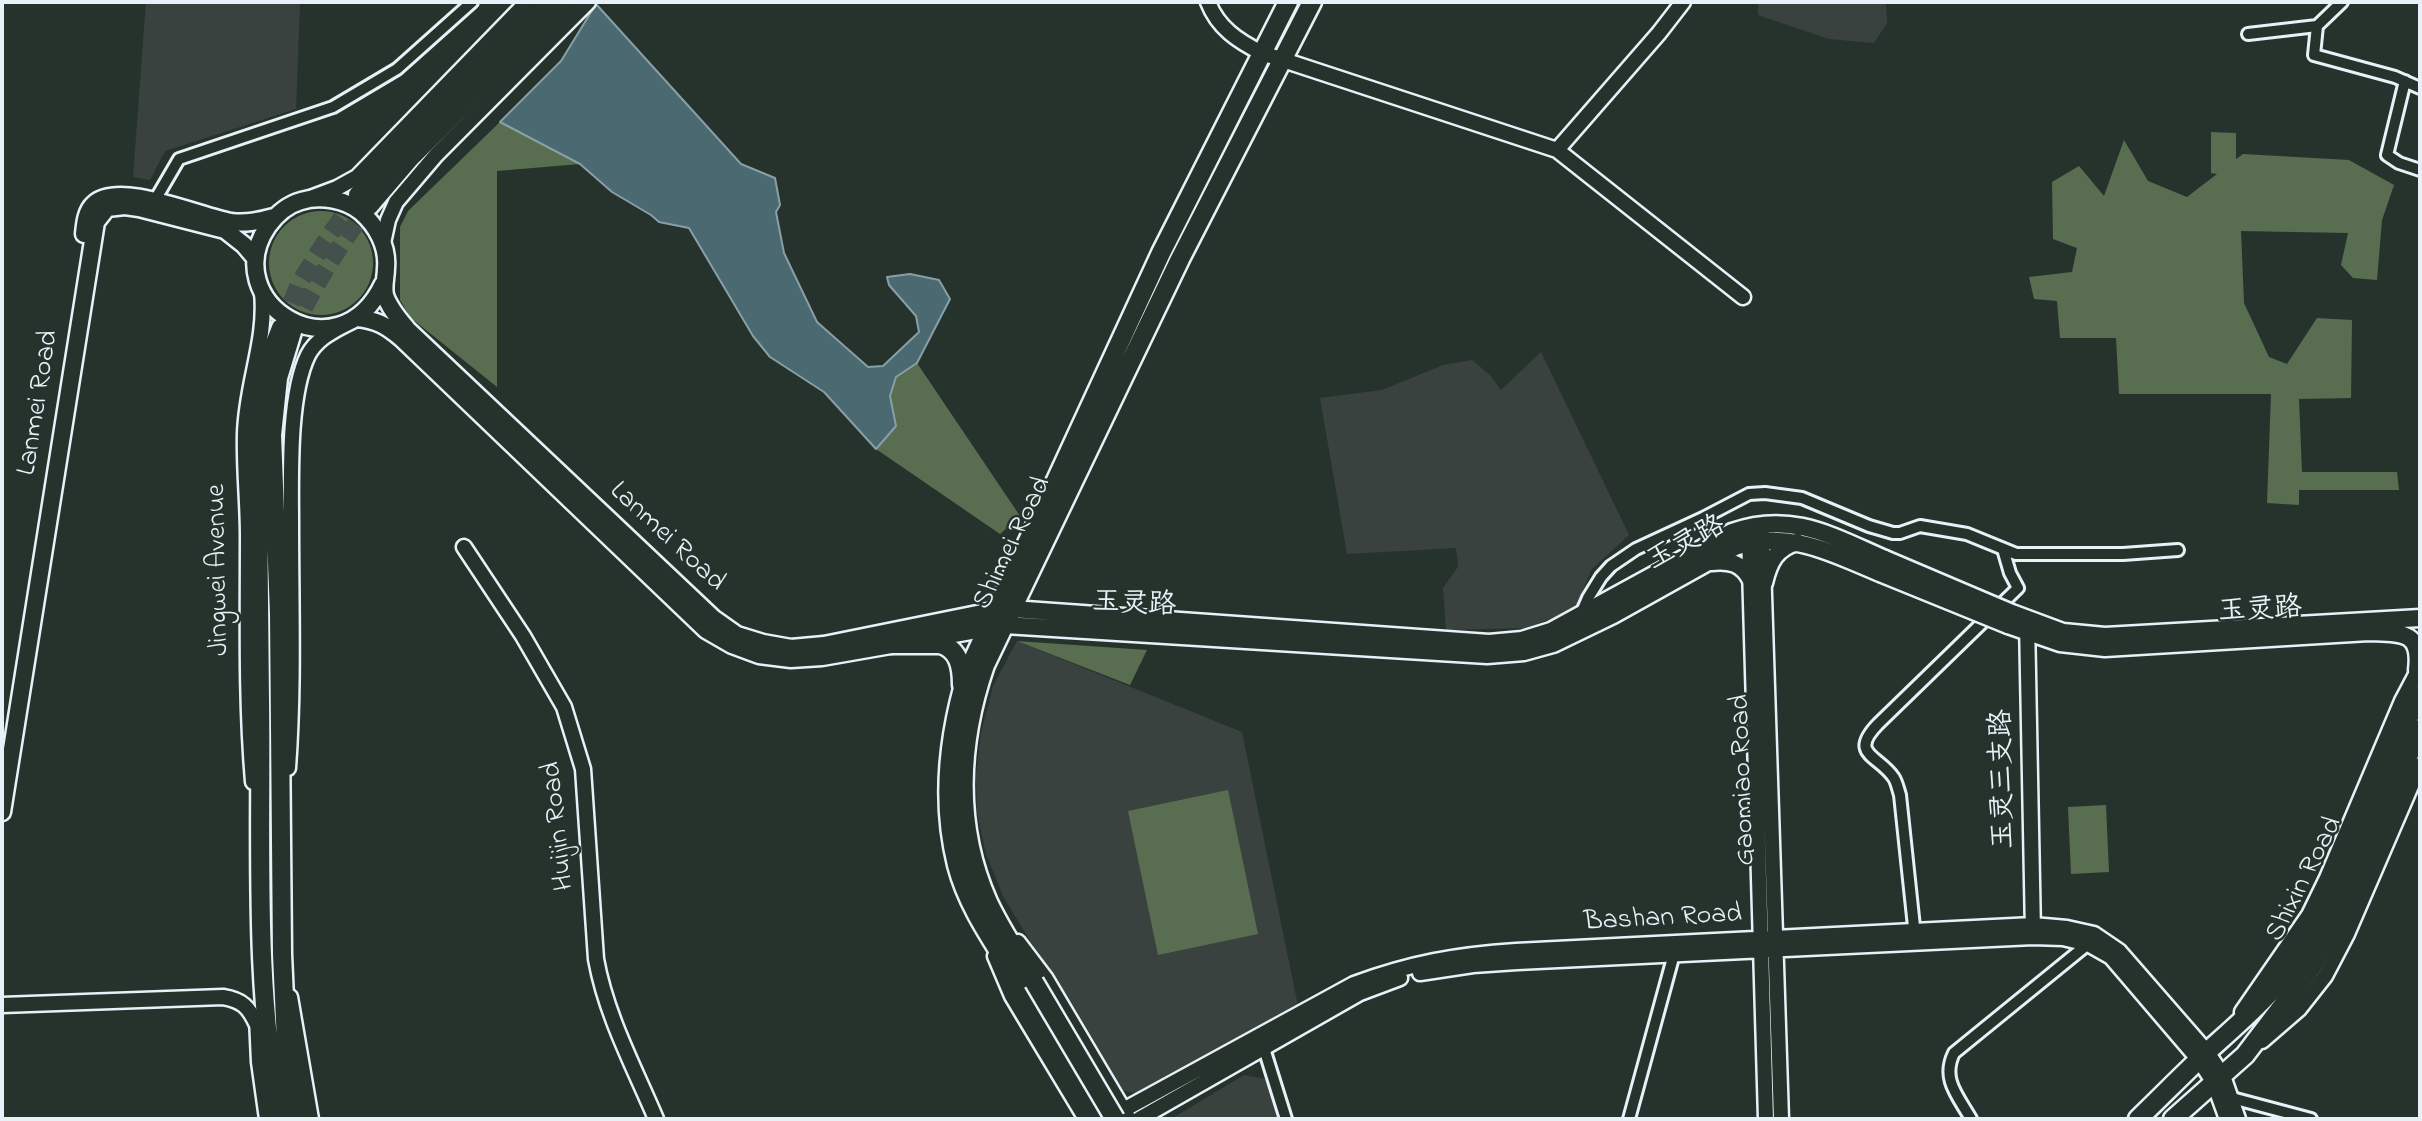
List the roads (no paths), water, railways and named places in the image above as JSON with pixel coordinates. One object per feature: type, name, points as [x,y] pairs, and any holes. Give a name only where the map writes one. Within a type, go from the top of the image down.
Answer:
[{"type":"main road","points":[[548,2],[456,92],[363,200],[411,157],[568,2]]},
{"type":"main road","name":"Shimei Road","points":[[982,907],[965,818],[965,755],[976,692],[1000,618],[1161,253],[1288,2]]},
{"type":"main road","name":"Shimei Road","points":[[1100,1119],[1029,986],[957,865],[948,790],[949,756],[961,692],[968,671],[1000,618],[1312,2]]},
{"type":"main road","name":"Lanmei Road","points":[[2,743],[86,220],[90,209],[98,201],[124,195],[155,200],[230,222],[250,223],[274,218]]},
{"type":"main road","points":[[300,201],[321,198],[341,201],[359,210],[374,225],[383,243]]},
{"type":"main road","name":"Lanmei Road","points":[[255,258],[261,236],[274,218],[300,201]]},
{"type":"main road","name":"Lanmei Road","points":[[2,812],[96,222],[107,208],[139,208],[225,230],[244,244],[255,258]]},
{"type":"main road","name":"Lanmei Road","points":[[383,243],[386,269],[383,284],[386,297],[393,312],[408,330],[713,618],[737,635],[791,648],[1000,618]]},
{"type":"main road","points":[[255,258],[256,275],[262,292]]},
{"type":"main road","points":[[351,321],[376,298],[383,284]]},
{"type":"main road","name":"Lanmei Road","points":[[262,292],[273,308],[288,320],[307,327],[326,328],[372,319],[385,324],[706,630],[732,645],[759,655],[791,659],[822,657],[893,644],[1000,618]]},
{"type":"main road","name":"Jingwei Avenue","points":[[286,330],[272,435],[279,614],[282,954],[286,1042],[284,1095],[268,1045],[262,968],[259,848],[258,411],[263,379],[286,330]]},
{"type":"main road","name":"玉灵路","points":[[1000,618],[1524,652],[1553,644],[1613,615],[1756,533],[1798,524],[1817,530],[1883,566],[2018,622],[2060,643],[2105,648],[2368,632],[2420,618]]},
{"type":"main road","name":"玉灵路","points":[[1488,649],[1551,631],[1732,532],[1756,533],[1797,542],[1883,566]]},
{"type":"main road","points":[[1709,562],[1724,560],[1741,566],[1757,582],[1779,550],[1797,542]]},
{"type":"main road","points":[[2391,626],[2416,642],[2420,656],[2419,668]]},
{"type":"main road","points":[[893,644],[940,643],[947,646],[960,663],[961,692]]},
{"type":"main road","name":"Shixin Road","points":[[2138,1119],[2246,1018],[2298,957],[2320,920],[2420,695]]},
{"type":"main road","name":"Shixin Road","points":[[2173,1119],[2245,1055],[2297,989],[2334,928],[2420,729]]},
{"type":"main road","name":"Shimei Road","points":[[1029,986],[1122,1116]]},
{"type":"main road","points":[[280,1119],[284,1095]]},
{"type":"main road","points":[[284,1095],[296,1119]]},
{"type":"street","points":[[155,200],[179,159],[333,107],[397,69],[472,2]]},
{"type":"street","points":[[300,201],[337,188],[357,177],[527,2]]},
{"type":"street","points":[[383,243],[388,220],[396,202],[436,155],[588,2]]},
{"type":"street","points":[[1208,2],[1221,25],[1234,39],[1262,53],[1557,150],[1743,297]]},
{"type":"street","points":[[1557,150],[1683,2]]},
{"type":"street","points":[[2248,34],[2317,26],[2342,2]]},
{"type":"street","points":[[2317,26],[2314,55],[2405,81],[2420,88]]},
{"type":"street","points":[[2405,81],[2387,155],[2399,163],[2420,170]]},
{"type":"street","name":"Jingwei Avenue","points":[[259,848],[248,722],[248,530],[244,436],[251,378],[262,335],[262,292]]},
{"type":"street","name":"Jingwei Avenue","points":[[281,850],[291,718],[291,465],[296,408],[301,379],[314,344],[351,321]]},
{"type":"street","points":[[1580,617],[1588,598],[1611,566],[1636,548],[1749,494],[1765,493],[1802,498],[1893,533],[1920,526],[1933,528],[1979,538],[2017,554],[2123,554],[2178,550]]},
{"type":"street","name":"Gaomiao Road","points":[[1756,533],[1768,944],[1766,1119]]},
{"type":"street","name":"Huijin Road","points":[[464,547],[523,635],[564,706],[583,769],[600,983],[656,1119]]},
{"type":"street","points":[[1915,937],[1900,795],[1894,778],[1866,751],[1864,743],[1868,734],[2018,588],[2003,550]]},
{"type":"street","name":"玉灵三支路","points":[[2018,622],[2033,931]]},
{"type":"street","points":[[2225,1037],[2309,915],[2419,668]]},
{"type":"street","points":[[2245,1055],[2298,1009],[2325,976],[2347,934],[2420,765]]},
{"type":"street","points":[[982,907],[1046,979],[1122,1116]]},
{"type":"street","points":[[982,907],[1012,996],[1086,1119]]},
{"type":"street","name":"Bashan Road","points":[[1139,1119],[1354,984],[1430,960],[1471,954],[1768,944],[2067,928],[2094,934],[2119,951],[2203,1056]]},
{"type":"street","name":"Bashan Road","points":[[2033,931],[2088,944],[2111,957],[2203,1056]]},
{"type":"street","name":"Gaomiao Road","points":[[1768,944],[1781,1119]]},
{"type":"street","name":"Bashan Road","points":[[1107,1119],[1122,1116],[1360,993],[1396,979],[1432,970],[1473,965],[1674,954],[1768,944]]},
{"type":"street","points":[[1971,1119],[1950,1080],[1947,1067],[1954,1053],[2088,944]]},
{"type":"street","points":[[282,954],[311,1119]]},
{"type":"street","points":[[1629,1119],[1674,954]]},
{"type":"street","points":[[262,968],[257,1025],[267,1119]]},
{"type":"street","points":[[2,1005],[223,997],[247,1007],[257,1025]]},
{"type":"street","points":[[1262,1042],[1286,1119]]},
{"type":"street","points":[[2203,1056],[2232,1098],[2238,1119]]},
{"type":"street","points":[[2218,1079],[2227,1119]]},
{"type":"street","points":[[2232,1098],[2311,1119]]},
{"type":"water","points":[[596,4],[741,164],[775,178],[780,205],[776,212],[784,253],[817,322],[868,367],[883,366],[919,332],[916,316],[889,285],[887,277],[910,274],[939,280],[950,299],[917,363],[896,377],[890,396],[896,426],[876,449],[824,392],[770,357],[753,336],[689,228],[659,222],[612,192],[580,164],[500,122],[561,61]]},
{"type":"tunnel","points":[[281,328],[300,282],[358,195]]},
{"type":"tunnel","points":[[292,332],[327,267],[369,206]]}]
